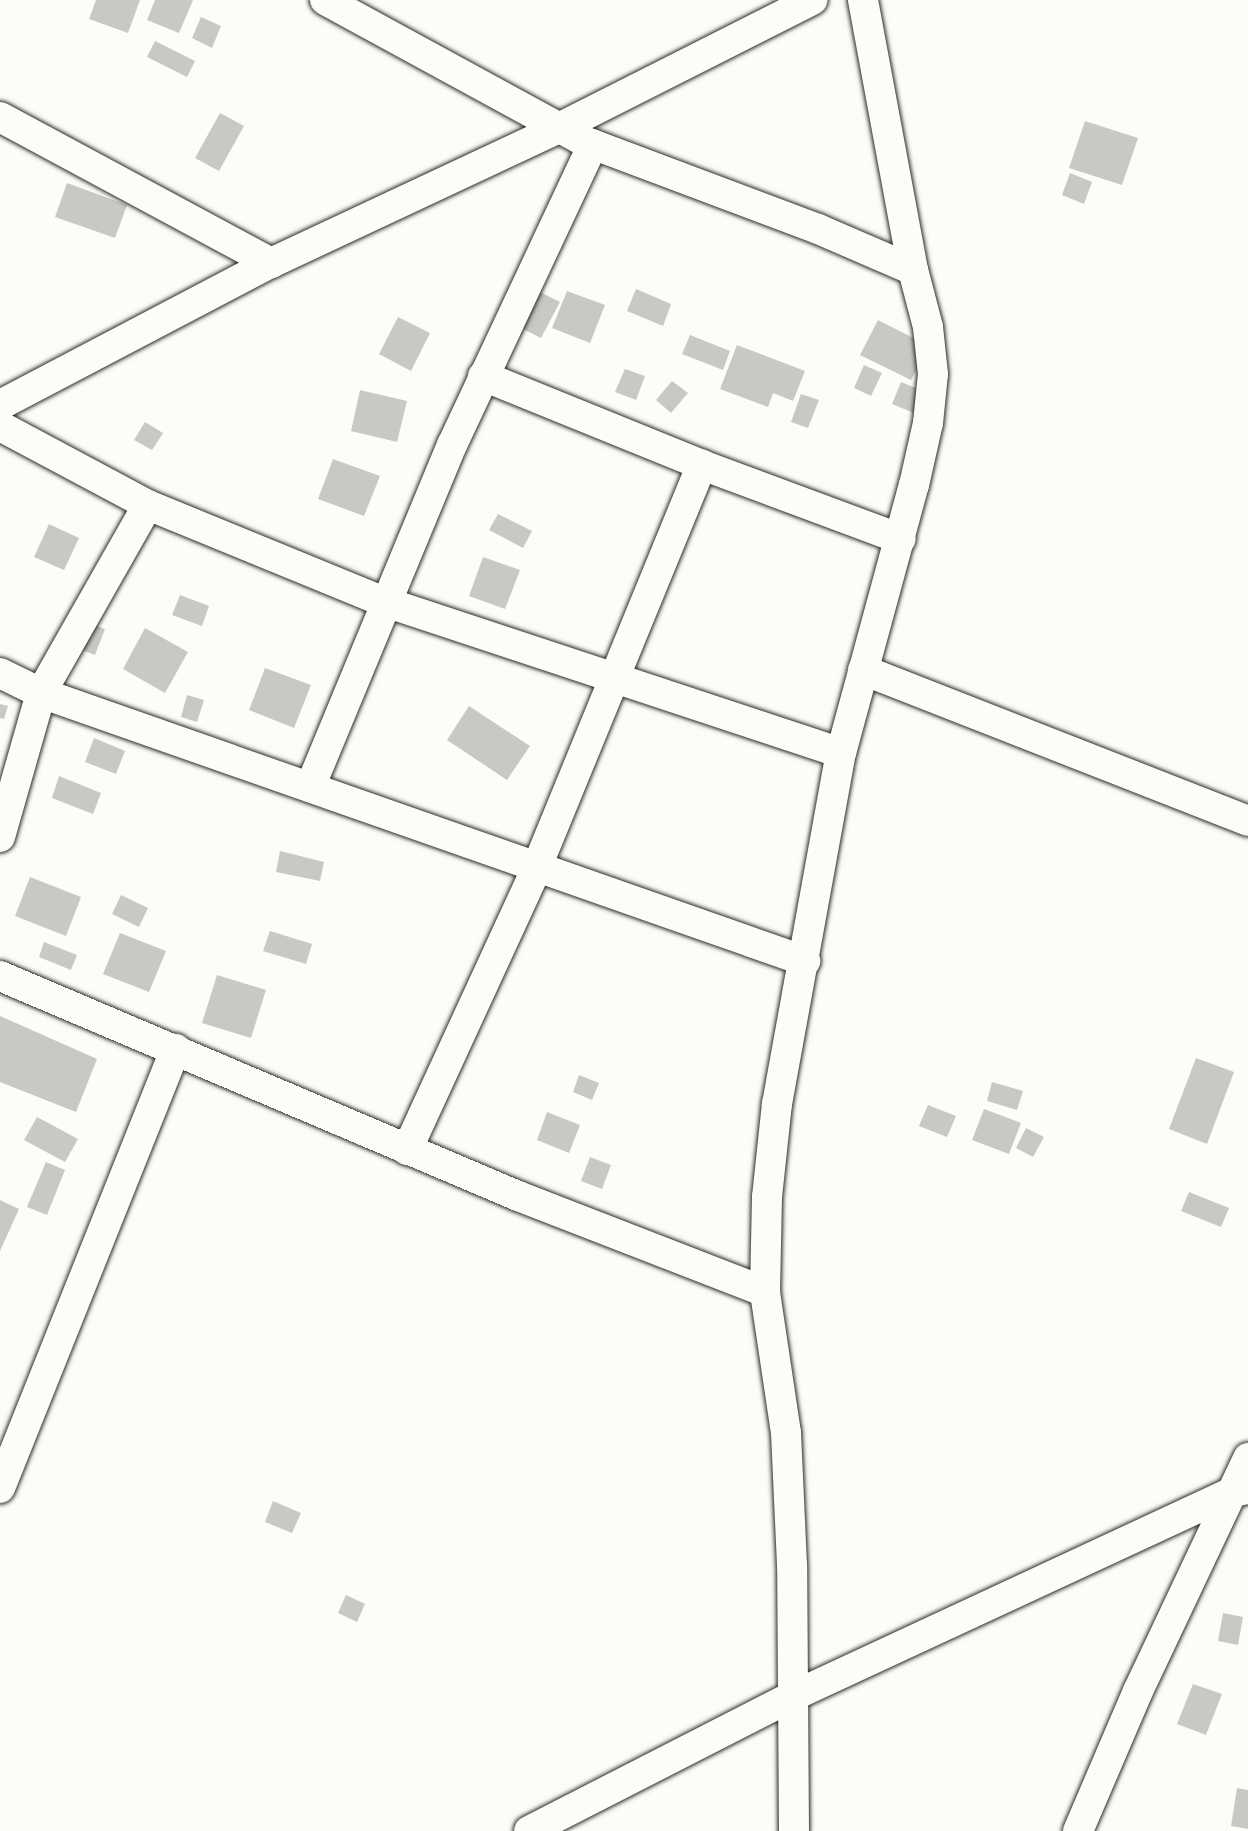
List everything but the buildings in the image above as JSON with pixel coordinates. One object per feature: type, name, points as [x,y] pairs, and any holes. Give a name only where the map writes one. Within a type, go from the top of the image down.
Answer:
[{"type":"street","points":[[325,0],[593,144],[818,229],[913,270]]},
{"type":"street","points":[[0,405],[271,263],[559,128],[812,0]]},
{"type":"street","points":[[794,1831],[786,1433],[765,1292],[767,1197],[777,1104],[841,753],[886,578],[901,539],[928,423],[933,374],[928,327],[913,270],[863,0]]},
{"type":"street","points":[[0,117],[271,263]]},
{"type":"street","points":[[311,785],[385,602],[483,376],[593,144]]},
{"type":"street","points":[[483,376],[702,465],[901,539]]},
{"type":"street","points":[[0,426],[148,505],[385,602],[841,753]]},
{"type":"street","points":[[407,1150],[536,869],[702,465]]},
{"type":"street","points":[[0,837],[41,693],[148,505]]},
{"type":"street","points":[[863,670],[1248,821]]},
{"type":"street","points":[[0,673],[41,693],[311,785],[536,869],[805,961]]},
{"type":"street","points":[[0,976],[407,1150],[765,1292]]},
{"type":"street","points":[[0,1488],[176,1049]]},
{"type":"street","points":[[1078,1831],[1138,1691],[1240,1490],[1248,1458]]},
{"type":"street","points":[[529,1831],[793,1696],[1240,1490]]}]
